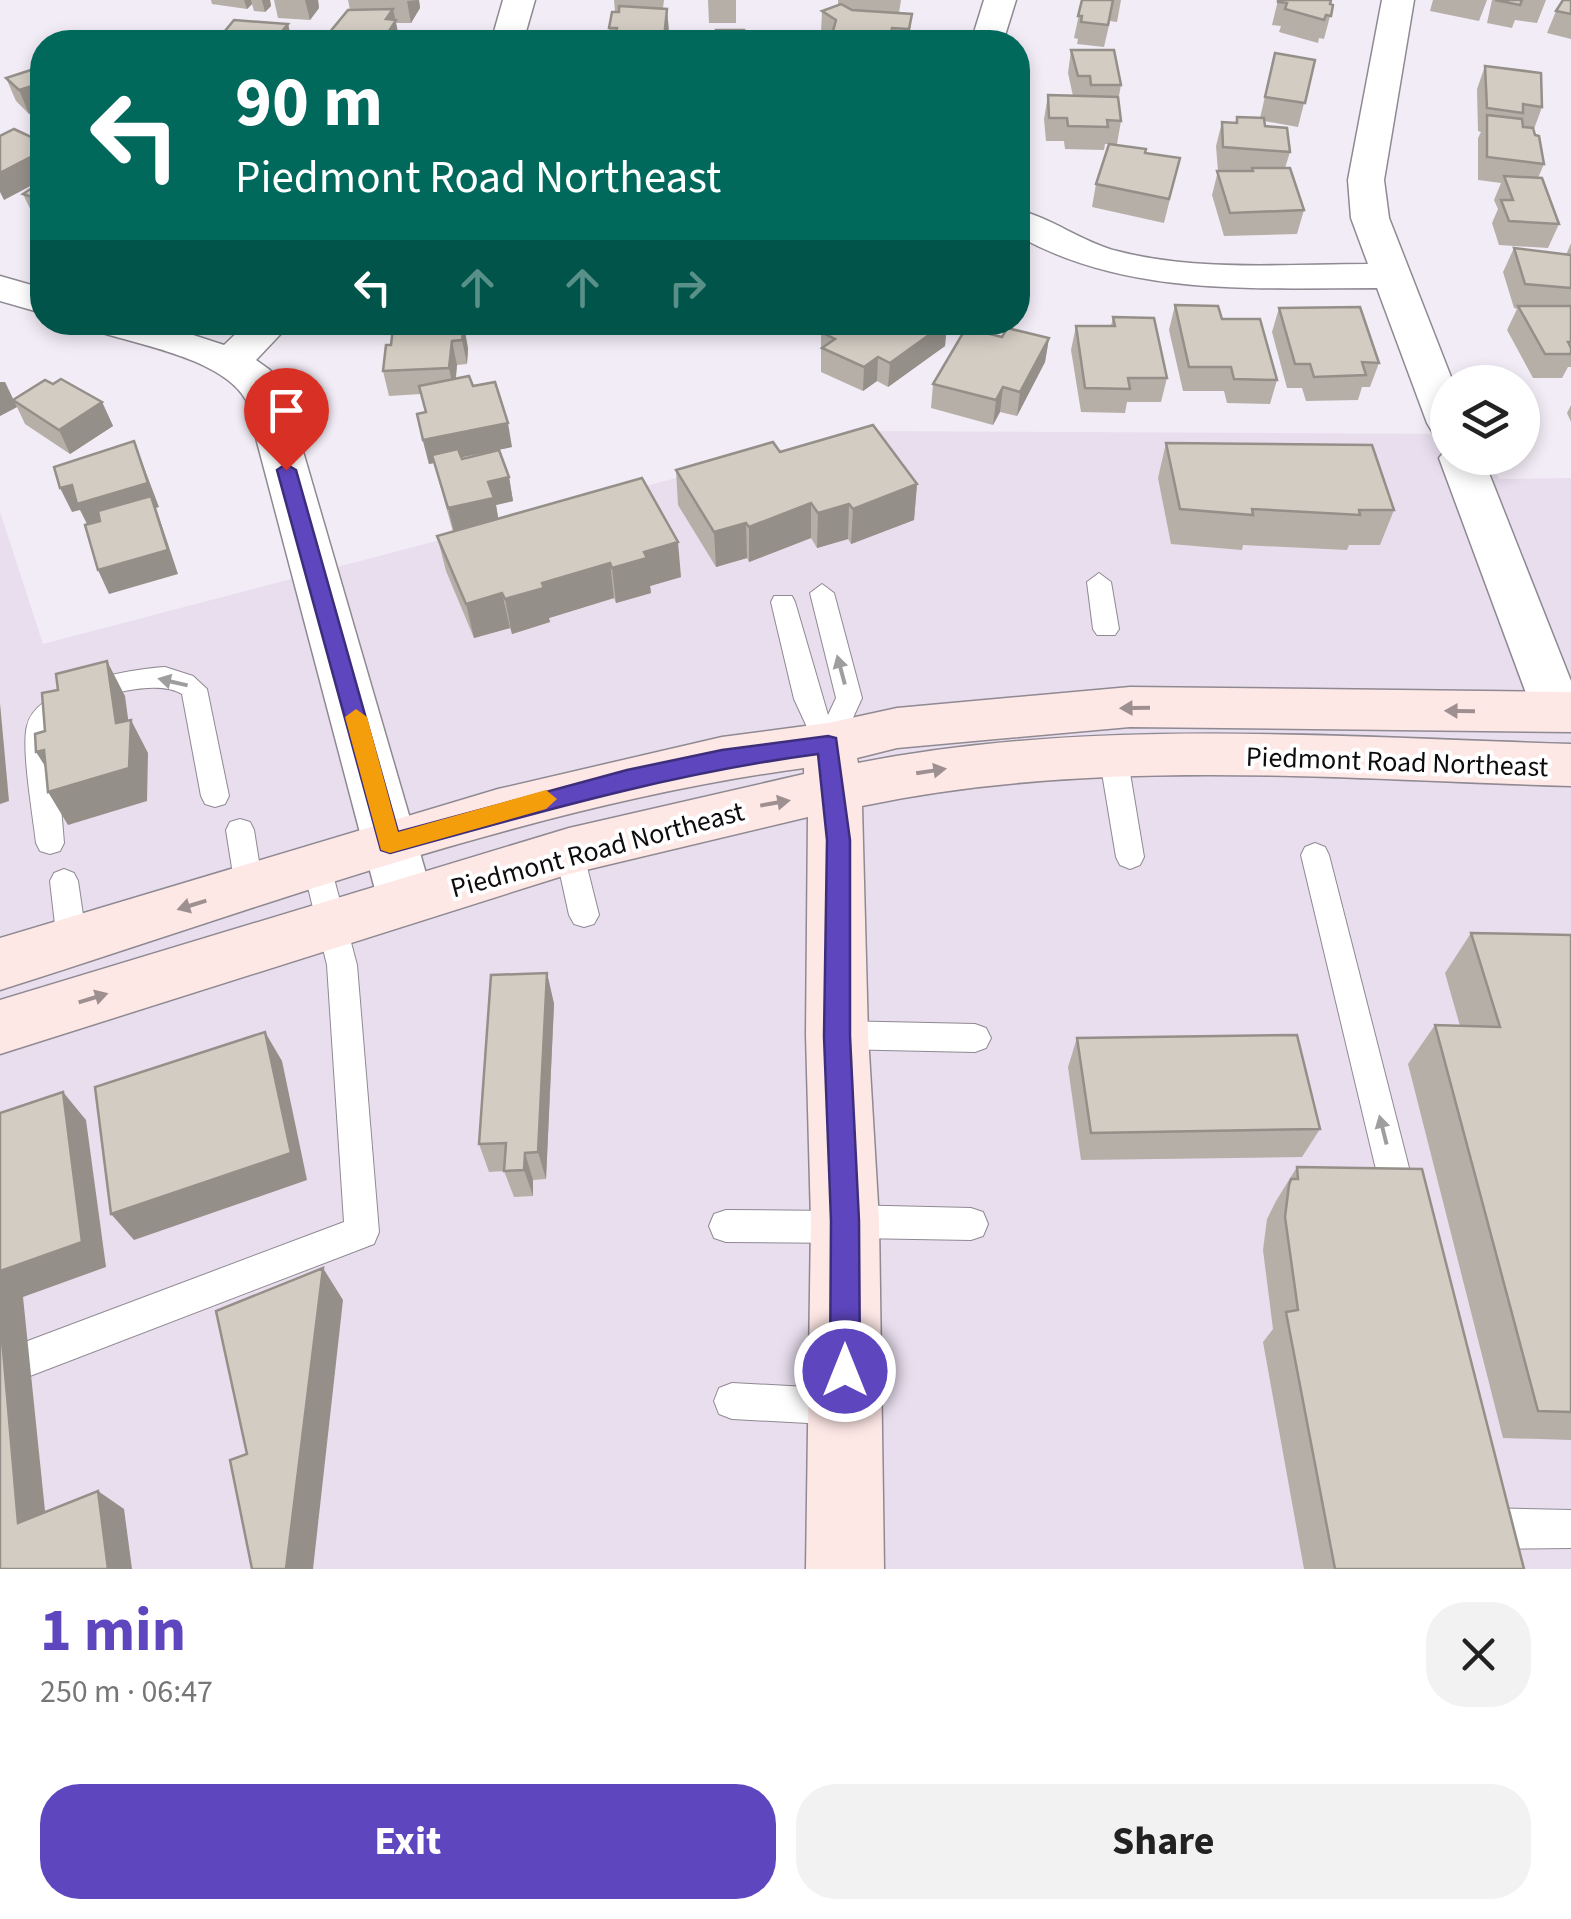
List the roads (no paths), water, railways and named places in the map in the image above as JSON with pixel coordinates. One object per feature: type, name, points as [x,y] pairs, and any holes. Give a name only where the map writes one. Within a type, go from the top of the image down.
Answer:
[{"type":"main road","name":"Piedmont Road Northeast","points":[[0,1027],[569,850],[740,809],[832,768],[897,728],[1130,708],[1564,712]]},
{"type":"main road","name":"Piedmont Road Northeast","points":[[0,964],[390,844],[627,779],[722,758],[922,772],[994,762],[1112,756],[1571,765]]},
{"type":"main road","points":[[832,768],[845,1224],[845,1569]]},
{"type":"street","points":[[510,30],[518,0]]},
{"type":"street","points":[[991,30],[1000,0]]},
{"type":"street","points":[[1398,0],[1366,180],[1370,218],[1430,376]]},
{"type":"street","points":[[1030,228],[1050,242],[1128,268],[1168,273],[1392,276]]},
{"type":"street","points":[[0,288],[30,297]]},
{"type":"street","points":[[150,335],[231,361],[255,379],[267,400],[406,901]]},
{"type":"street","points":[[231,361],[258,335]]},
{"type":"street","points":[[1467,475],[1564,712]]},
{"type":"lane","points":[[1098,582],[1106,629]]},
{"type":"lane","points":[[822,594],[848,698],[832,768]]},
{"type":"lane","points":[[783,602],[807,698],[832,768]]},
{"type":"lane","points":[[50,843],[40,728],[44,716],[55,706],[76,698],[167,677],[194,689],[215,796]]},
{"type":"lane","points":[[1112,756],[1130,858]]},
{"type":"lane","points":[[240,830],[249,887]]},
{"type":"lane","points":[[569,850],[584,915]]},
{"type":"lane","points":[[1315,855],[1410,1241]]},
{"type":"lane","points":[[30,1358],[362,1232],[342,965],[317,867]]},
{"type":"lane","points":[[64,880],[72,942]]},
{"type":"lane","points":[[837,1036],[975,1038]]},
{"type":"lane","points":[[726,1226],[971,1224]]},
{"type":"lane","points":[[732,1401],[845,1406]]},
{"type":"lane","points":[[1471,1492],[1481,1530],[1571,1529]]}]
